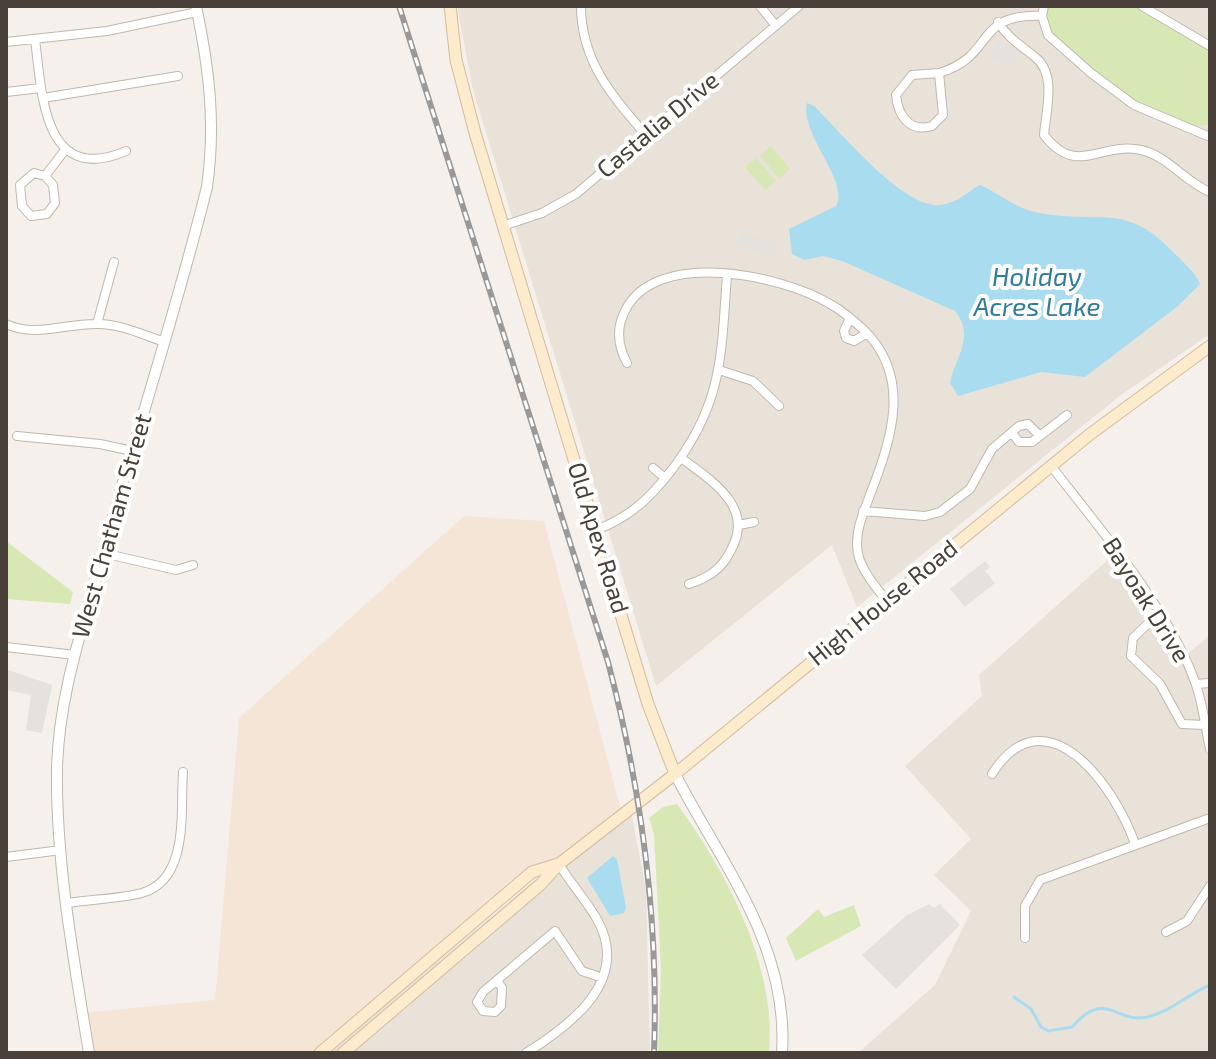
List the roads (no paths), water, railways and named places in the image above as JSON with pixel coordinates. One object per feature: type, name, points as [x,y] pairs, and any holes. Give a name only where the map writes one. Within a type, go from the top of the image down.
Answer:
[{"type":"main road","name":"Old Apex Road","points":[[450,6],[462,87],[648,704],[675,774]]},
{"type":"main road","name":"High House Road","points":[[343,1053],[541,884],[559,864],[675,774],[1051,466],[1210,346]]},
{"type":"main road","name":"High House Road","points":[[320,1053],[532,872],[559,864]]},
{"type":"street","points":[[581,6],[585,40],[596,72],[646,135]]},
{"type":"street","points":[[760,6],[776,26]]},
{"type":"street","name":"Castalia Drive","points":[[506,225],[542,213],[568,199],[799,6]]},
{"type":"street","points":[[1146,7],[1210,46]]},
{"type":"street","points":[[6,42],[107,31],[196,9]]},
{"type":"street","name":"West Chatham Street","points":[[89,1053],[61,850],[57,770],[63,709],[103,553],[201,211],[213,147],[212,98],[196,9]]},
{"type":"street","points":[[939,73],[943,115],[925,128],[907,123],[897,103],[900,87],[912,75],[939,73],[968,60],[998,22],[1016,14],[1043,11],[1054,42],[1121,97],[1143,110],[1210,137]]},
{"type":"street","points":[[998,22],[1010,39],[1037,58],[1046,71],[1044,135],[1056,149],[1080,157],[1122,149],[1144,151],[1210,192]]},
{"type":"street","points":[[35,39],[43,98],[54,135],[65,150],[95,161],[126,151]]},
{"type":"street","points":[[43,98],[178,76]]},
{"type":"street","points":[[6,92],[41,88]]},
{"type":"street","points":[[1197,131],[1210,129]]},
{"type":"street","points":[[45,176],[65,150]]},
{"type":"street","points":[[34,173],[45,176],[53,185],[55,203],[47,214],[31,216],[22,206],[20,185],[34,173]]},
{"type":"street","points":[[97,324],[114,262]]},
{"type":"street","points":[[627,363],[619,347],[621,319],[642,288],[674,275],[727,275],[760,279],[798,289],[829,303],[867,333],[884,358],[895,396],[890,439],[857,536],[858,554],[864,569],[886,600]]},
{"type":"street","points":[[596,530],[636,511],[681,458],[709,411],[719,370],[727,275]]},
{"type":"street","points":[[850,318],[844,331],[846,338],[854,341],[867,333]]},
{"type":"street","points":[[6,324],[28,332],[97,324],[165,342]]},
{"type":"street","points":[[719,370],[753,381],[779,406]]},
{"type":"street","points":[[1013,434],[1019,442],[1027,444],[1067,415]]},
{"type":"street","points":[[863,511],[925,516],[940,512],[970,489],[992,449],[1025,424],[1040,436]]},
{"type":"street","points":[[17,436],[100,444],[132,451]]},
{"type":"street","points":[[681,458],[724,492],[735,508],[739,525],[734,547],[719,568],[705,579],[689,584]]},
{"type":"street","name":"Bayoak Drive","points":[[1051,466],[1115,548],[1158,614],[1196,684],[1210,749]]},
{"type":"street","points":[[653,468],[665,478]]},
{"type":"street","points":[[739,525],[754,522]]},
{"type":"street","points":[[103,553],[176,570],[193,565]]},
{"type":"street","points":[[1158,614],[1133,638],[1131,656],[1160,684],[1182,724],[1205,725]]},
{"type":"street","points":[[6,647],[75,655]]},
{"type":"street","points":[[1196,684],[1210,683]]},
{"type":"street","points":[[992,774],[1005,756],[1037,742],[1066,748],[1083,759],[1114,797],[1135,844]]},
{"type":"street","points":[[68,903],[145,892],[168,875],[177,850],[183,772]]},
{"type":"street","name":"Old Apex Road","points":[[675,774],[761,930],[781,1000],[782,1053]]},
{"type":"street","points":[[1025,938],[1025,906],[1040,880],[1210,818]]},
{"type":"street","points":[[6,857],[61,850]]},
{"type":"street","points":[[526,1053],[576,1018],[603,978],[606,958],[603,932],[559,864]]},
{"type":"street","points":[[1166,932],[1187,921],[1210,886]]},
{"type":"street","points":[[497,980],[555,931],[582,971],[603,978]]},
{"type":"water","name":"Holiday Acres Lake","points":[[807,103],[814,106],[891,182],[926,203],[947,204],[980,185],[1035,212],[1126,220],[1158,238],[1190,268],[1200,284],[1178,306],[1085,377],[1041,372],[958,396],[950,383],[962,347],[964,330],[955,311],[842,261],[823,256],[804,260],[792,254],[789,229],[836,206],[838,196],[831,171],[810,129]]},
{"type":"water","points":[[613,856],[617,859],[626,908],[624,913],[610,916],[587,878]]},
{"type":"waterway","points":[[1014,997],[1031,1009],[1041,1027],[1048,1031],[1072,1027],[1094,1010],[1111,1010],[1136,1018],[1147,1017],[1210,985]]},
{"type":"railway","points":[[399,6],[608,662],[620,710],[639,807],[651,904],[654,1053]]}]
